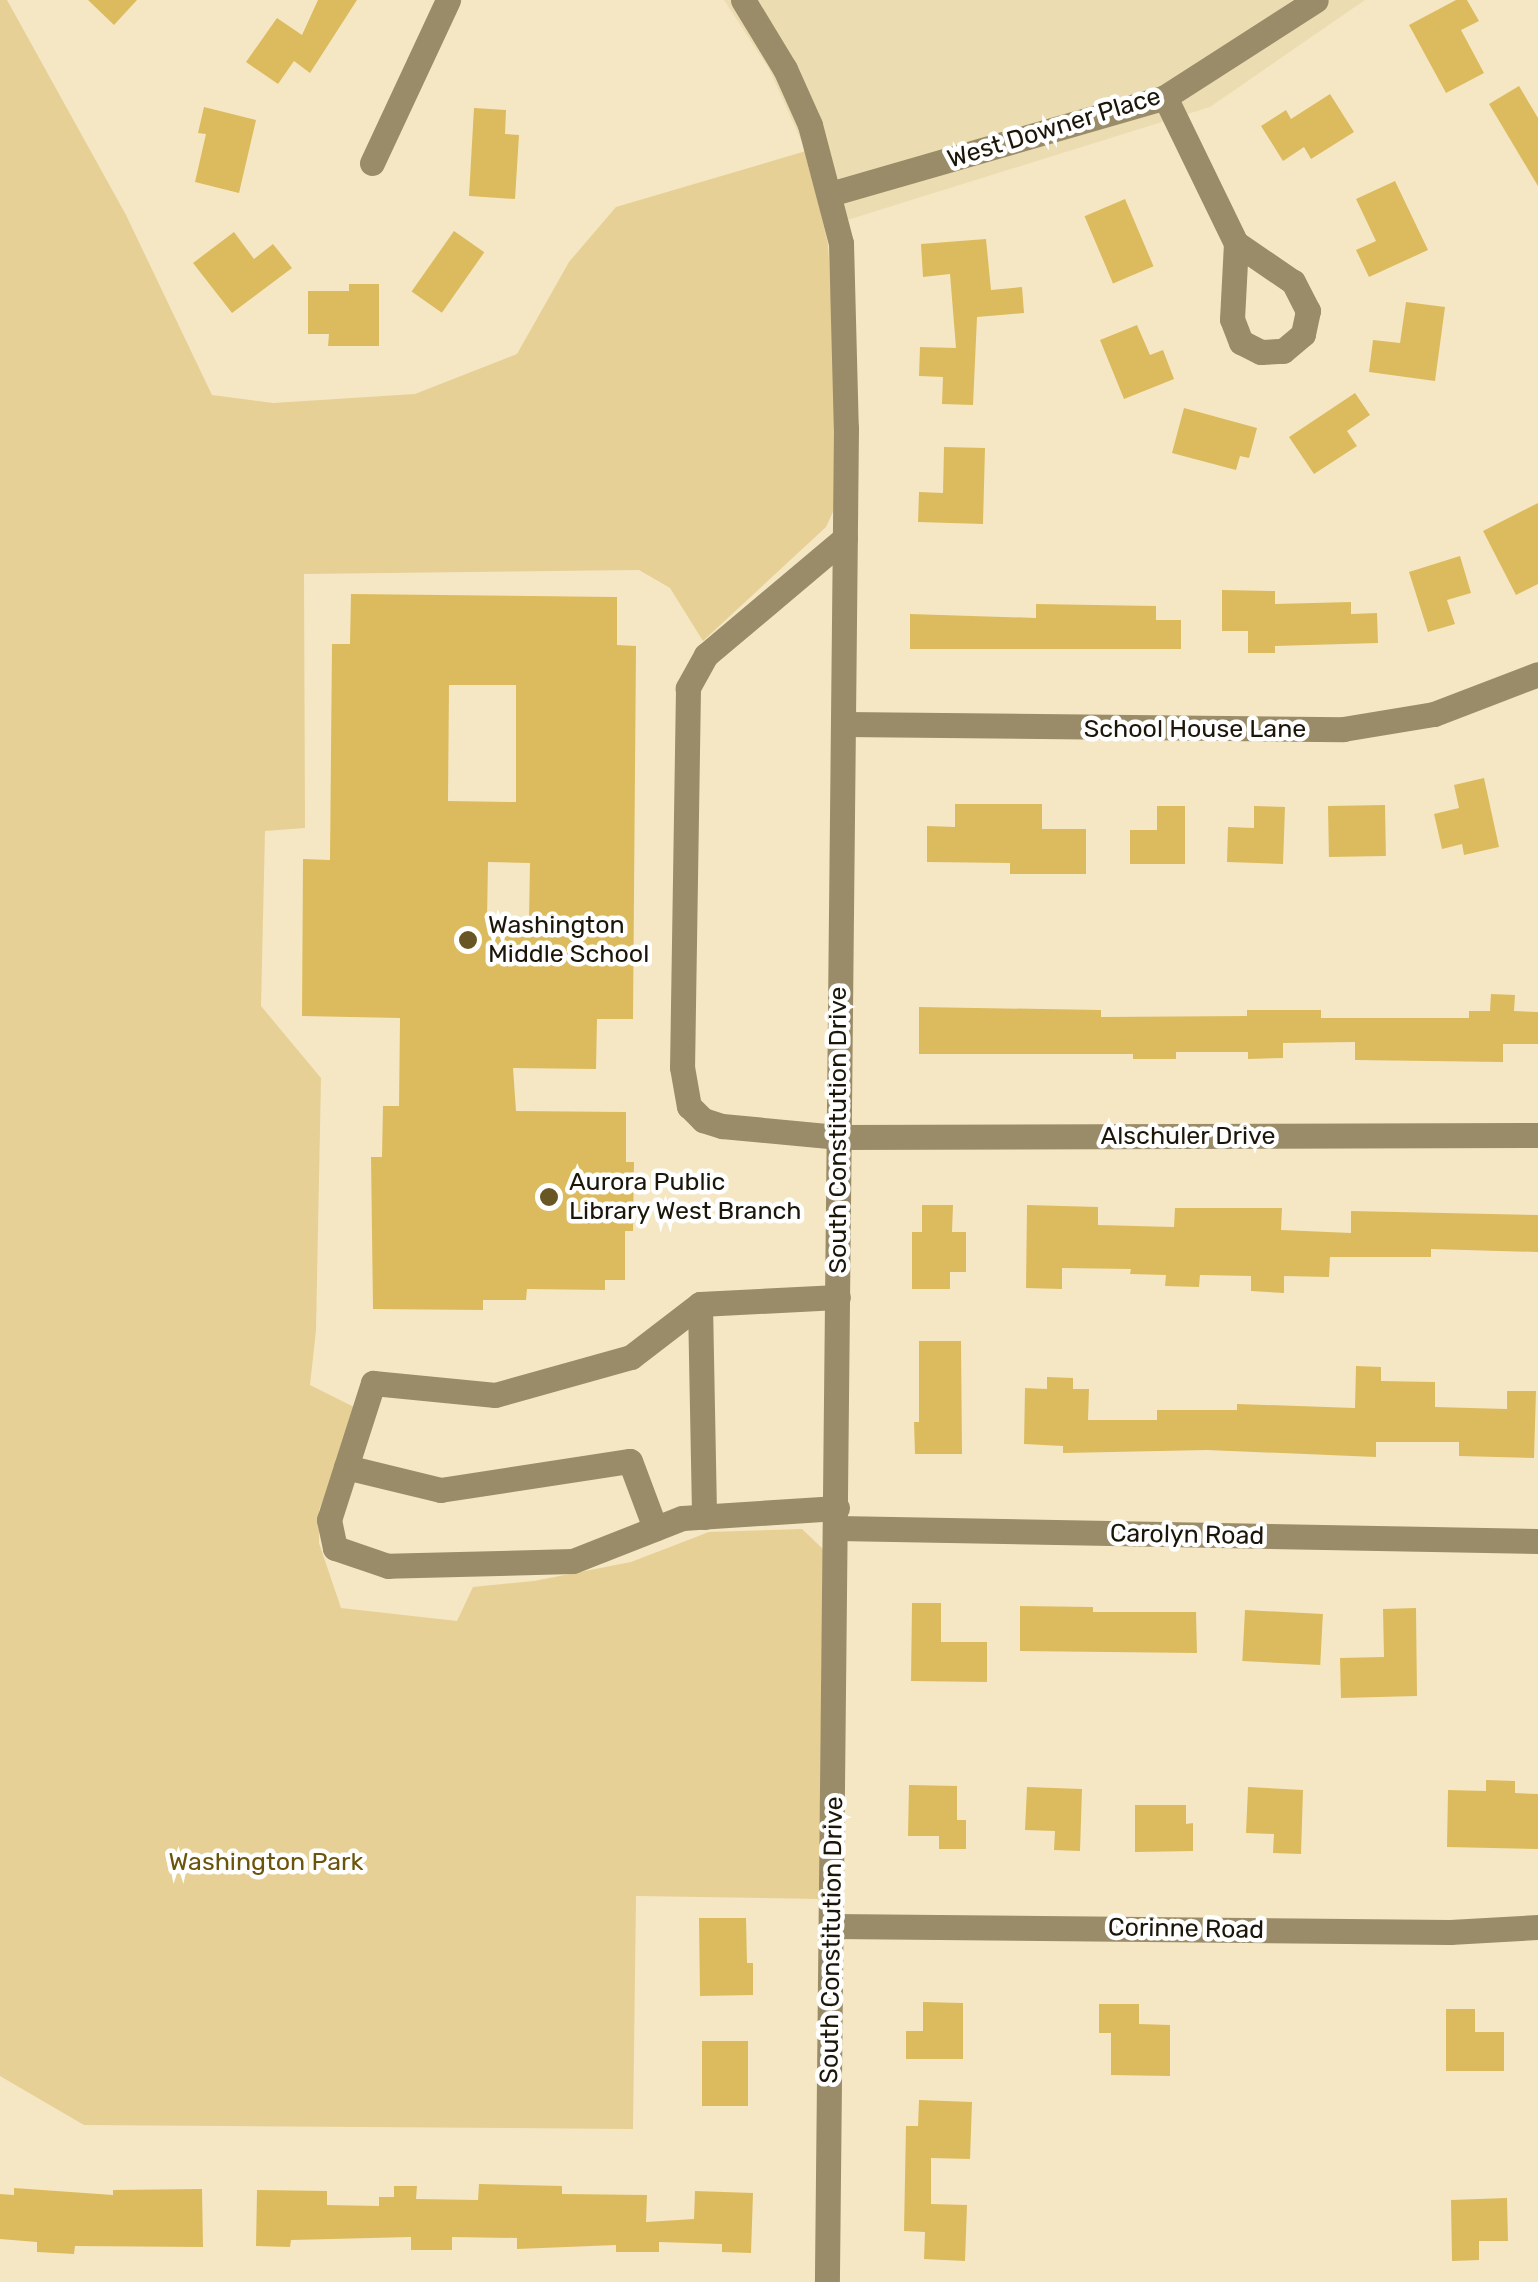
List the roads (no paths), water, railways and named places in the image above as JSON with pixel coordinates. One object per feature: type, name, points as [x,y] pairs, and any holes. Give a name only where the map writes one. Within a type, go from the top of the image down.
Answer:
[{"type":"street","points":[[372,163],[448,0]]},
{"type":"street","name":"South Constitution Drive","points":[[743,0],[785,69],[804,110],[841,243],[844,724],[827,2282]]},
{"type":"street","name":"West Downer Place","points":[[830,194],[1166,97],[1316,0]]},
{"type":"street","points":[[1166,97],[1236,243]]},
{"type":"street","name":"Alschuler Drive","points":[[845,538],[706,654],[688,688],[686,1093],[689,1106],[703,1120],[722,1126],[839,1138],[1538,1134]]},
{"type":"street","name":"School House Lane","points":[[844,724],[1343,729],[1452,709],[1538,674]]},
{"type":"street","points":[[655,1528],[630,1461],[440,1490],[346,1467],[373,1383],[495,1395],[631,1357],[700,1304],[838,1297]]},
{"type":"street","points":[[700,1304],[704,1517]]},
{"type":"street","name":"Carolyn Road","points":[[346,1467],[329,1520],[335,1548],[388,1566],[572,1561],[682,1518],[704,1517],[1538,1541]]},
{"type":"street","name":"Corinne Road","points":[[833,1926],[1450,1932],[1538,1928]]},
{"type":"place","name":"Washington Middle School","points":[[468,940]]},
{"type":"place","name":"Aurora Public Library West Branch","points":[[549,1197]]},
{"type":"park label","name":"Washington Park","points":[[266,1862]]}]
